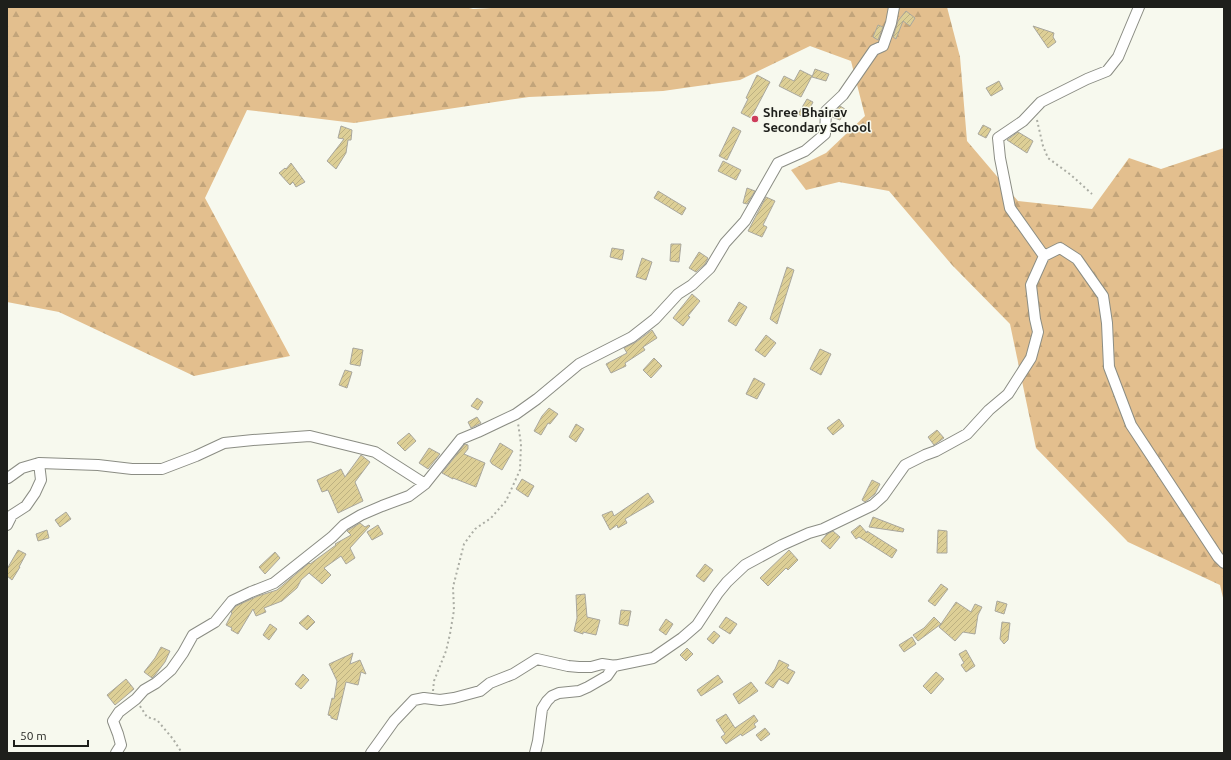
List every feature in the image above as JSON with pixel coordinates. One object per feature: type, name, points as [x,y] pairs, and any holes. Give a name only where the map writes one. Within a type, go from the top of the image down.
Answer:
[{"type":"street","points":[[116,753],[121,745],[113,721],[119,712],[136,699],[144,690],[156,683],[171,670],[193,635],[215,622],[232,601],[274,583],[332,537],[344,525],[361,515],[409,496],[425,484],[460,439],[516,414],[579,364],[632,336],[655,319],[678,294],[692,285],[710,268],[725,243],[745,221],[778,163],[805,151],[825,134],[826,111],[843,95],[874,50],[883,46],[891,23],[894,7]]},
{"type":"street","points":[[1044,256],[1010,208],[1000,158],[998,138],[1023,121],[1041,102],[1087,79],[1107,71],[1118,57],[1139,7]]},
{"type":"street","points":[[371,753],[394,721],[414,700],[424,698],[440,700],[480,691],[490,683],[513,674],[537,659],[568,666],[591,667],[602,664],[616,666],[653,658],[682,638],[697,624],[718,593],[745,565],[782,545],[809,533],[823,529],[873,505],[883,496],[905,465],[936,451],[967,434],[989,410],[1008,394],[1030,358],[1038,332],[1031,285],[1044,256],[1060,248],[1077,259],[1103,296],[1107,323],[1109,367],[1131,425],[1218,557],[1224,563]]},
{"type":"street","points":[[7,477],[8,478],[22,468],[38,463],[98,465],[132,469],[162,468],[196,456],[224,443],[310,436],[375,452],[425,484]]},
{"type":"street","points":[[7,525],[12,515],[26,506],[42,480],[38,463]]},
{"type":"street","points":[[536,753],[542,709],[547,701],[552,696],[579,691],[588,687],[607,676],[614,666],[616,666]]},
{"type":"path","points":[[1037,118],[1043,146],[1048,158],[1071,175],[1092,194]]},
{"type":"path","points":[[431,699],[434,681],[446,651],[450,634],[454,610],[453,587],[464,544],[475,529],[491,518],[506,501],[520,470],[521,444],[516,414]]},
{"type":"path","points":[[136,699],[146,717],[157,720],[182,753]]},
{"type":"green space","points":[[7,7],[465,7],[473,9],[510,7],[947,7],[960,57],[967,141],[1018,201],[1092,209],[1129,158],[1161,169],[1224,148],[1224,602],[1220,585],[1128,542],[1036,448],[1010,324],[952,265],[889,191],[839,182],[806,190],[791,170],[826,153],[865,116],[851,61],[810,46],[740,80],[663,91],[529,97],[354,123],[247,110],[205,198],[290,356],[194,376],[59,312],[7,302]]},
{"type":"building","points":[[906,11],[915,18],[910,26],[903,21],[896,39],[893,37],[898,21]]},
{"type":"building","points":[[878,25],[883,27],[878,40],[873,37]]},
{"type":"building","points":[[1033,26],[1054,33],[1053,37],[1056,42],[1048,48]]},
{"type":"building","points":[[815,69],[829,74],[826,81],[812,77]]},
{"type":"building","points":[[800,70],[812,76],[801,97],[779,86],[784,76],[794,81]]},
{"type":"building","points":[[757,75],[770,82],[751,118],[741,113],[748,99],[746,98]]},
{"type":"building","points":[[999,81],[1003,89],[991,96],[986,88]]},
{"type":"building","points":[[807,99],[813,102],[805,118],[798,114]]},
{"type":"building","points":[[840,106],[845,109],[840,120],[832,117],[832,114]]},
{"type":"building","points":[[983,125],[991,129],[986,138],[978,134]]},
{"type":"building","points":[[341,126],[352,130],[351,140],[348,140],[346,153],[336,169],[327,161],[344,139],[338,138]]},
{"type":"building","points":[[733,127],[741,131],[727,160],[719,156]]},
{"type":"building","points":[[1018,132],[1033,141],[1027,153],[1007,140]]},
{"type":"building","points":[[723,161],[741,170],[736,180],[718,171]]},
{"type":"building","points":[[291,163],[305,182],[296,187],[293,182],[290,185],[279,173],[285,168],[286,169]]},
{"type":"building","points":[[747,188],[755,191],[747,204],[743,203]]},
{"type":"building","points":[[658,191],[686,208],[682,215],[654,198]]},
{"type":"building","points":[[766,197],[775,201],[763,225],[767,227],[762,237],[748,231]]},
{"type":"building","points":[[671,244],[681,244],[679,262],[670,261]]},
{"type":"building","points":[[612,248],[624,250],[622,260],[610,257]]},
{"type":"building","points":[[699,252],[708,258],[705,264],[696,272],[689,268]]},
{"type":"building","points":[[642,258],[652,262],[646,280],[636,277]]},
{"type":"building","points":[[787,267],[794,270],[777,324],[770,319]]},
{"type":"building","points":[[692,294],[700,301],[688,316],[690,317],[683,326],[673,318]]},
{"type":"building","points":[[739,302],[747,307],[736,326],[728,321]]},
{"type":"building","points":[[652,330],[657,338],[643,347],[645,350],[625,363],[626,366],[611,373],[606,364],[627,353],[624,348],[636,342]]},
{"type":"building","points":[[766,335],[776,343],[765,357],[755,350]]},
{"type":"building","points":[[353,348],[363,350],[360,366],[350,364]]},
{"type":"building","points":[[820,349],[831,354],[821,375],[810,369]]},
{"type":"building","points":[[654,358],[662,366],[651,378],[643,370]]},
{"type":"building","points":[[345,370],[352,372],[347,388],[339,385]]},
{"type":"building","points":[[754,378],[765,384],[757,399],[746,394]]},
{"type":"building","points":[[477,398],[483,402],[478,410],[471,406]]},
{"type":"building","points":[[549,408],[558,414],[550,424],[548,423],[541,435],[534,431],[542,416]]},
{"type":"building","points":[[477,417],[481,423],[471,428],[468,422]]},
{"type":"building","points":[[839,419],[844,426],[833,435],[827,428]]},
{"type":"building","points":[[576,424],[584,429],[576,442],[569,437]]},
{"type":"building","points":[[937,430],[944,438],[934,445],[928,437]]},
{"type":"building","points":[[409,433],[416,441],[405,451],[397,443]]},
{"type":"building","points":[[500,443],[513,451],[502,470],[490,461]]},
{"type":"building","points":[[465,444],[468,445],[468,449],[464,454],[485,463],[476,487],[453,479],[442,473]]},
{"type":"building","points":[[429,448],[440,454],[428,469],[419,463]]},
{"type":"building","points":[[361,455],[370,462],[355,482],[363,501],[338,513],[328,490],[322,492],[317,480],[341,469],[345,477]]},
{"type":"building","points":[[522,479],[534,486],[528,497],[516,489]]},
{"type":"building","points":[[872,480],[880,484],[875,494],[865,502],[862,500]]},
{"type":"building","points":[[648,493],[654,502],[625,519],[627,523],[618,528],[617,525],[610,530],[602,515],[612,511],[614,516]]},
{"type":"building","points":[[66,512],[71,519],[60,527],[55,520]]},
{"type":"building","points":[[873,517],[904,529],[903,532],[869,527]]},
{"type":"building","points":[[360,523],[365,527],[370,526],[350,548],[355,558],[346,564],[341,556],[324,568],[331,575],[322,584],[309,573],[301,580],[297,588],[282,601],[264,608],[266,612],[256,616],[253,609],[238,634],[226,625],[232,613],[231,612],[236,606],[258,596],[277,590],[309,563],[310,564],[336,545],[335,544],[351,535],[347,531]]},
{"type":"building","points":[[378,525],[383,534],[372,540],[367,532]]},
{"type":"building","points":[[860,525],[867,533],[867,531],[897,550],[892,558],[859,537],[856,539],[851,532]]},
{"type":"building","points":[[47,530],[49,538],[38,541],[36,534]]},
{"type":"building","points":[[938,530],[947,531],[947,553],[937,553]]},
{"type":"building","points":[[833,531],[840,537],[830,549],[821,541],[827,534]]},
{"type":"building","points":[[18,550],[26,554],[12,580],[7,576],[7,569]]},
{"type":"building","points":[[789,550],[798,560],[788,570],[786,568],[768,586],[760,578]]},
{"type":"building","points":[[275,552],[280,558],[265,574],[259,567]]},
{"type":"building","points":[[705,564],[713,570],[704,582],[696,576]]},
{"type":"building","points":[[941,584],[948,589],[935,606],[928,601]]},
{"type":"building","points":[[585,594],[587,617],[600,620],[596,635],[583,632],[583,634],[574,631],[577,618],[576,595]]},
{"type":"building","points":[[997,601],[1007,604],[1004,614],[995,611]]},
{"type":"building","points":[[956,602],[971,612],[975,604],[982,607],[978,615],[975,634],[963,632],[955,641],[939,627]]},
{"type":"building","points":[[621,610],[631,611],[628,626],[619,624]]},
{"type":"building","points":[[308,615],[315,622],[307,630],[299,623]]},
{"type":"building","points":[[726,617],[737,624],[730,634],[719,627]]},
{"type":"building","points":[[934,617],[941,624],[918,641],[913,635],[924,628]]},
{"type":"building","points":[[666,619],[673,624],[666,635],[659,630]]},
{"type":"building","points":[[1002,622],[1010,623],[1008,640],[1004,644],[1000,639]]},
{"type":"building","points":[[270,624],[277,629],[269,640],[263,635]]},
{"type":"building","points":[[714,631],[720,636],[713,644],[707,639]]},
{"type":"building","points":[[912,637],[916,644],[904,652],[899,645]]},
{"type":"building","points":[[161,647],[170,651],[165,662],[152,678],[144,672],[155,658]]},
{"type":"building","points":[[687,648],[693,654],[686,661],[680,655]]},
{"type":"building","points":[[966,650],[975,666],[966,672],[961,665],[964,663],[959,654]]},
{"type":"building","points":[[353,653],[350,664],[360,660],[366,674],[361,672],[358,685],[346,682],[337,720],[328,715],[332,698],[334,699],[337,681],[329,664]]},
{"type":"building","points":[[779,660],[789,665],[787,668],[795,672],[788,684],[779,679],[773,688],[765,683],[775,669]]},
{"type":"building","points":[[936,672],[944,679],[931,694],[923,686]]},
{"type":"building","points":[[303,674],[309,680],[301,689],[295,684]]},
{"type":"building","points":[[718,675],[723,682],[701,696],[697,690]]},
{"type":"building","points":[[126,679],[134,689],[115,705],[107,695]]},
{"type":"building","points":[[751,682],[758,691],[739,704],[733,694]]},
{"type":"building","points":[[726,714],[735,728],[754,715],[758,721],[754,724],[756,727],[742,736],[741,734],[726,744],[721,737],[725,734],[716,720]]},
{"type":"building","points":[[765,728],[770,734],[761,741],[756,735]]},
{"type":"place","name":"Shree Bhairav Secondary School","points":[[755,119]]}]
